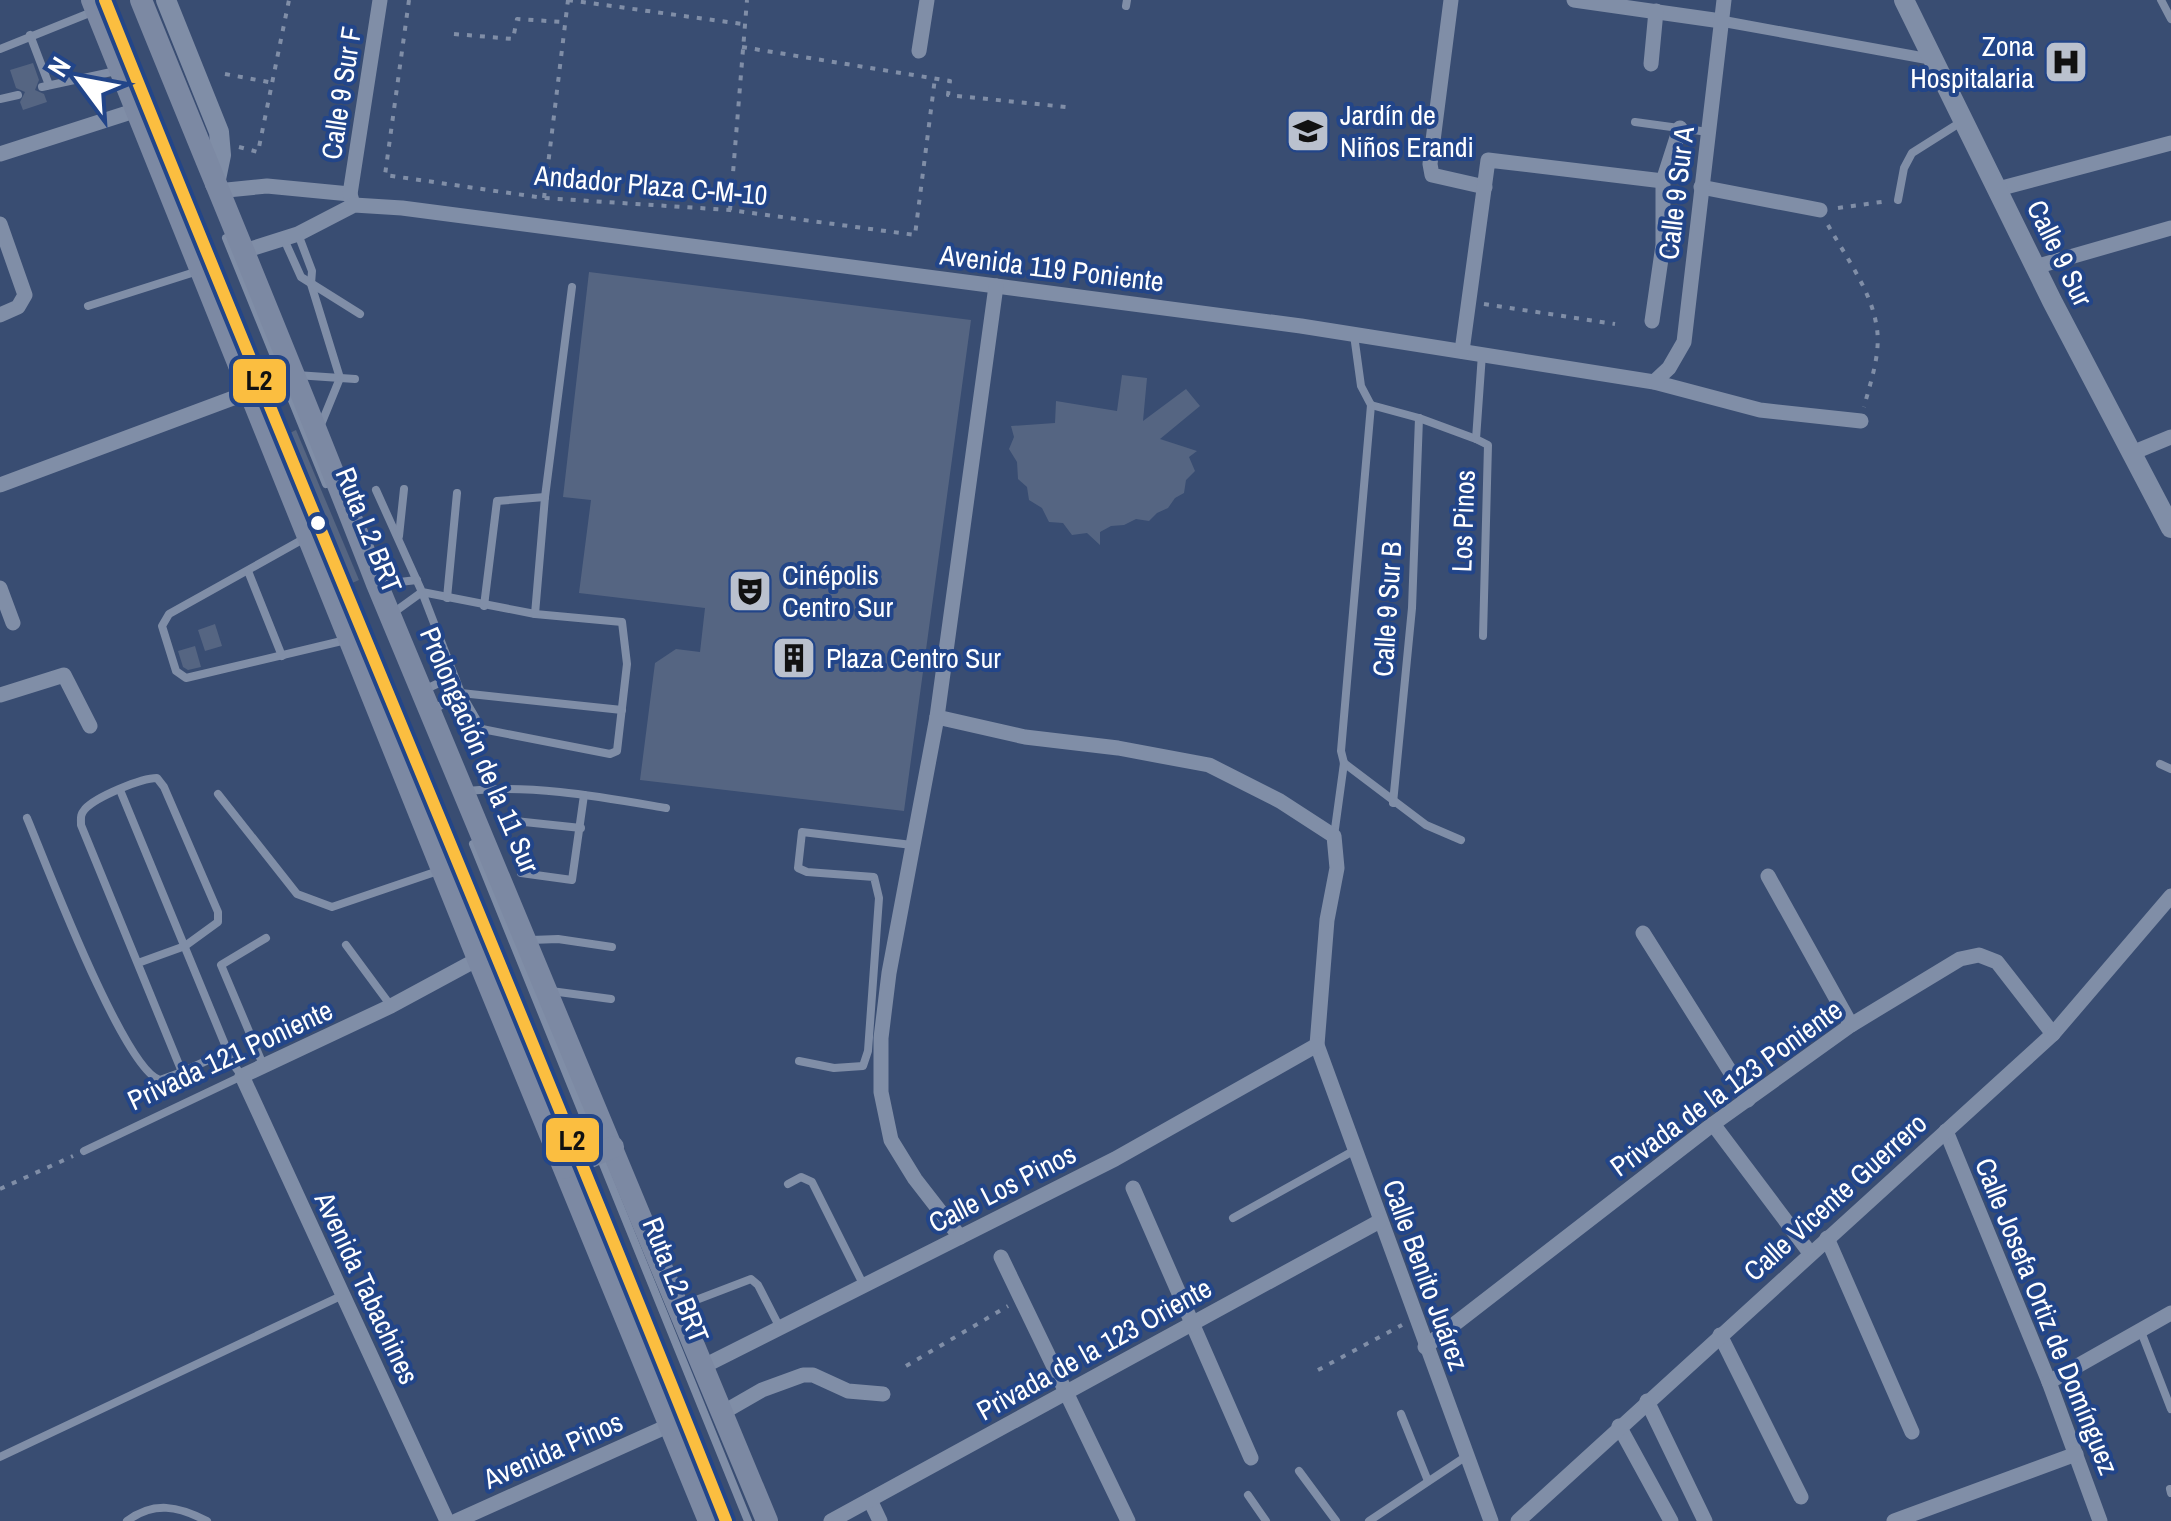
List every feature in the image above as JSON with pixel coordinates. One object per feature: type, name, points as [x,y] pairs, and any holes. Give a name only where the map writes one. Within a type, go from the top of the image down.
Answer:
[{"type":"main road","name":"Prolongación de la 11 Sur","points":[[141,0],[426,701],[460,797],[548,991],[590,1157],[670,1425],[711,1520]]},
{"type":"main road","name":"Prolongación de la 11 Sur","points":[[98,4],[121,70],[478,959],[679,1307],[767,1521]]},
{"type":"street","points":[[166,0],[218,132],[216,187]]},
{"type":"street","name":"Calle 9 Sur F","points":[[352,200],[380,0]]},
{"type":"street","points":[[920,51],[927,0]]},
{"type":"street","points":[[1451,0],[1430,164],[1432,175],[1485,187]]},
{"type":"street","points":[[1574,0],[1721,21],[1935,60]]},
{"type":"street","name":"Calle 9 Sur A","points":[[1654,382],[1669,368],[1684,342],[1724,0]]},
{"type":"street","name":"Calle 9 Sur","points":[[1904,0],[2035,268],[2171,528]]},
{"type":"street","points":[[1651,64],[1656,11]]},
{"type":"street","points":[[0,154],[138,110]]},
{"type":"street","points":[[1652,321],[1664,245],[1663,181],[1680,128]]},
{"type":"street","points":[[1998,189],[2171,144]]},
{"type":"street","points":[[1462,351],[1488,160],[1663,181]]},
{"type":"street","name":"Avenida 119 Poniente","points":[[216,187],[267,186],[402,208],[1354,335],[1654,382],[1760,410],[1860,421]]},
{"type":"street","points":[[1701,187],[1820,210]]},
{"type":"street","points":[[242,252],[290,235],[352,200]]},
{"type":"street","points":[[0,224],[25,296],[18,307],[0,315]]},
{"type":"street","points":[[2035,268],[2171,228]]},
{"type":"street","points":[[960,1237],[915,1179],[891,1140],[881,1092],[881,1038],[888,973],[937,717],[996,286]]},
{"type":"street","points":[[0,485],[252,392]]},
{"type":"street","points":[[2132,453],[2171,438]]},
{"type":"street","points":[[0,588],[13,624]]},
{"type":"street","points":[[0,696],[64,674],[90,726]]},
{"type":"street","points":[[937,717],[1025,737],[1118,748],[1209,765],[1280,801],[1334,836],[1337,868],[1327,920],[1318,1045]]},
{"type":"street","points":[[1768,876],[1851,1026]]},
{"type":"street","name":"Calle Vicente Guerrero","points":[[1518,1521],[2053,1034],[2171,896]]},
{"type":"street","points":[[1643,933],[1748,1100]]},
{"type":"street","name":"Privada de la 123 Poniente","points":[[1425,1346],[1713,1124],[1851,1026],[1960,959],[1979,955],[1997,962],[2053,1034]]},
{"type":"street","name":"Privada 121 Poniente","points":[[242,1076],[391,1006],[478,959]]},
{"type":"street","name":"Calle Benito Juárez","points":[[1318,1045],[1490,1521]]},
{"type":"street","name":"Calle Los Pinos","points":[[704,1366],[1115,1159],[1318,1045]]},
{"type":"street","name":"Avenida Tabachines","points":[[242,1076],[447,1521]]},
{"type":"street","points":[[1713,1124],[1810,1254]]},
{"type":"street","name":"Calle Josefa Ortiz de Domínguez","points":[[1946,1131],[2049,1382],[2100,1521]]},
{"type":"street","points":[[1132,1188],[1251,1458]]},
{"type":"street","name":"Privada de la 123 Oriente","points":[[831,1521],[1380,1222]]},
{"type":"street","points":[[1827,1238],[1912,1432]]},
{"type":"street","points":[[1001,1256],[1128,1521]]},
{"type":"street","points":[[2049,1382],[2171,1312]]},
{"type":"street","points":[[1720,1335],[1801,1497]]},
{"type":"street","points":[[722,1412],[762,1390],[803,1375],[814,1375],[848,1391],[883,1394]]},
{"type":"street","points":[[1647,1401],[1705,1521]]},
{"type":"street","name":"Avenida Pinos","points":[[456,1521],[670,1425]]},
{"type":"street","points":[[1620,1426],[1671,1521]]},
{"type":"street","points":[[1894,1521],[2076,1454]]},
{"type":"street","points":[[870,1500],[880,1521]]},
{"type":"lane","points":[[130,0],[218,216]]},
{"type":"lane","points":[[2160,0],[2171,18]]},
{"type":"lane","points":[[0,49],[98,4]]},
{"type":"lane","name":"Ruta L2 BRT","points":[[98,4],[748,1521]]},
{"type":"lane","points":[[30,35],[45,86],[121,70]]},
{"type":"lane","points":[[0,99],[18,95]]},
{"type":"lane","points":[[1898,200],[1904,168],[1912,153],[1965,119]]},
{"type":"lane","points":[[1635,122],[1708,132]]},
{"type":"lane","name":"Ruta L2 BRT","points":[[225,234],[328,489]]},
{"type":"lane","points":[[290,235],[312,270],[311,284],[340,378],[318,432]]},
{"type":"lane","points":[[290,235],[301,277],[360,314]]},
{"type":"lane","points":[[88,306],[202,270]]},
{"type":"lane","points":[[534,614],[572,287]]},
{"type":"lane","points":[[1334,836],[1344,762],[1341,751],[1371,406],[1361,386],[1354,335]]},
{"type":"lane","name":"Los Pinos","points":[[1482,354],[1476,439],[1488,445],[1483,636]]},
{"type":"lane","points":[[292,374],[355,379]]},
{"type":"lane","points":[[1371,406],[1476,439]]},
{"type":"lane","name":"Calle 9 Sur B","points":[[1392,803],[1412,608],[1419,418]]},
{"type":"lane","points":[[398,540],[404,488]]},
{"type":"lane","points":[[376,490],[422,592],[460,693],[482,729],[610,754],[617,751],[627,664],[622,622],[534,614],[422,592],[390,614]]},
{"type":"lane","points":[[447,598],[457,493]]},
{"type":"lane","points":[[484,606],[496,501],[545,497]]},
{"type":"lane","name":"Ruta L2 BRT","points":[[335,508],[460,797]]},
{"type":"lane","points":[[309,536],[164,619],[162,626],[176,671],[186,678],[350,639]]},
{"type":"lane","points":[[248,571],[282,656]]},
{"type":"lane","points":[[377,584],[417,580]]},
{"type":"lane","points":[[426,701],[454,676]]},
{"type":"lane","points":[[426,701],[460,693],[622,710]]},
{"type":"lane","points":[[1344,762],[1392,803],[1426,825],[1461,840]]},
{"type":"lane","points":[[2160,764],[2171,769]]},
{"type":"lane","points":[[138,963],[184,946],[218,922],[218,912],[157,778],[144,778],[88,806],[81,814],[81,825],[182,1072]]},
{"type":"lane","points":[[460,797],[498,788],[666,808]]},
{"type":"lane","points":[[120,790],[228,1051],[242,1076]]},
{"type":"lane","points":[[218,794],[298,894],[314,902],[332,907],[442,870]]},
{"type":"lane","points":[[521,873],[572,880],[584,796]]},
{"type":"lane","points":[[26,818],[115,1023],[149,1075],[160,1080],[228,1051]]},
{"type":"lane","points":[[515,821],[581,828]]},
{"type":"lane","points":[[799,1061],[834,1068],[862,1066],[868,1051],[879,898],[874,877],[798,868],[800,834],[804,830],[912,845]]},
{"type":"lane","name":"Ruta L2 BRT","points":[[471,840],[590,1157],[711,1520]]},
{"type":"lane","points":[[264,1068],[221,965],[266,938]]},
{"type":"lane","points":[[527,940],[558,939],[612,947]]},
{"type":"lane","points":[[346,946],[391,1006]]},
{"type":"lane","points":[[548,991],[611,998]]},
{"type":"lane","name":"Privada 121 Poniente","points":[[84,1150],[242,1076]]},
{"type":"lane","points":[[1233,1218],[1355,1150]]},
{"type":"lane","points":[[788,1184],[800,1177],[812,1182],[864,1286]]},
{"type":"lane","points":[[679,1307],[751,1279],[780,1328]]},
{"type":"lane","points":[[0,1457],[343,1294]]},
{"type":"lane","points":[[2140,1330],[2171,1409]]},
{"type":"lane","points":[[1401,1414],[1428,1481]]},
{"type":"lane","points":[[1369,1521],[1465,1456]]},
{"type":"lane","points":[[1299,1471],[1336,1521]]},
{"type":"lane","points":[[1248,1495],[1266,1521]]},
{"type":"lane","points":[[128,1521],[144,1509],[184,1508],[207,1521]]},
{"type":"path","points":[[258,152],[289,0]]},
{"type":"path","name":"Andador Plaza C-M-10","points":[[409,0],[385,175],[544,198],[730,210],[914,235],[934,78]]},
{"type":"path","points":[[544,198],[568,0],[744,24]]},
{"type":"path","points":[[730,210],[746,0]]},
{"type":"path","points":[[454,34],[513,39],[517,19],[565,22]]},
{"type":"path","points":[[742,48],[950,81],[948,95],[1066,107]]},
{"type":"path","points":[[225,74],[274,83]]},
{"type":"path","points":[[1860,421],[1877,360],[1876,322],[1820,210],[1898,200]]},
{"type":"path","points":[[1469,302],[1615,324]]},
{"type":"path","points":[[0,1189],[84,1150]]},
{"type":"path","points":[[906,1366],[1021,1298]]},
{"type":"path","points":[[1318,1370],[1415,1318]]},
{"type":"building","points":[[33,63],[39,80],[35,90],[44,94],[47,102],[23,110],[20,102],[25,92],[16,88],[10,70]]},
{"type":"building","points":[[589,272],[971,320],[904,811],[640,780],[655,663],[676,649],[700,652],[705,608],[579,593],[591,500],[563,497]]},
{"type":"building","points":[[1122,375],[1147,378],[1143,421],[1186,389],[1200,406],[1160,439],[1197,451],[1189,457],[1195,471],[1186,480],[1184,493],[1168,508],[1149,521],[1136,519],[1111,526],[1100,532],[1100,545],[1087,533],[1072,535],[1063,523],[1049,522],[1042,508],[1029,500],[1009,449],[1014,437],[1011,426],[1055,423],[1056,401],[1117,411]]},
{"type":"building","points":[[296,430],[359,580],[350,584],[288,434]]},
{"type":"building","points":[[215,624],[222,646],[205,651],[198,630]]},
{"type":"building","points":[[195,646],[201,667],[188,670],[183,667],[178,651]]},
{"type":"transit line","name":"L2","points":[[105,0],[726,1521]]},
{"type":"place","name":"Zona Hospitalaria","points":[[2066,62]]},
{"type":"place","name":"Jardín de Niños Erandi","points":[[1308,131]]},
{"type":"place","name":"Cinépolis Centro Sur","points":[[750,591]]},
{"type":"place","name":"Plaza Centro Sur","points":[[794,658]]}]
